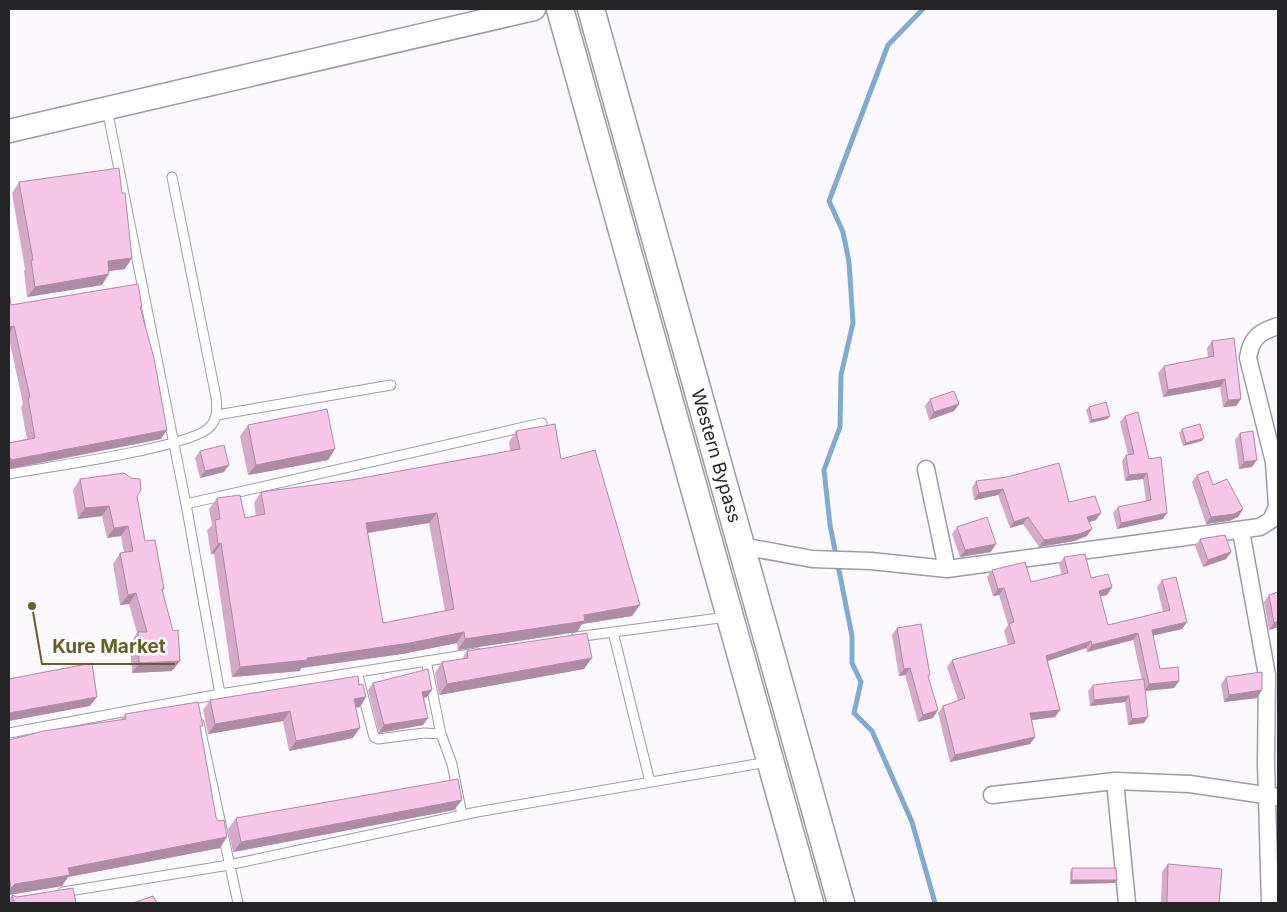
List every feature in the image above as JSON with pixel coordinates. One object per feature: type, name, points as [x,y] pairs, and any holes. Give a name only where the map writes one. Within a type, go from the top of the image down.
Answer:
[{"type":"main road","name":"Western Bypass","points":[[560,9],[810,903]]},
{"type":"main road","name":"Western Bypass","points":[[590,9],[841,903]]},
{"type":"street","points":[[9,132],[534,9]]},
{"type":"street","points":[[742,546],[812,559],[871,561],[947,569],[1260,527],[1271,520],[1277,507],[1276,461],[1248,358],[1250,344],[1255,336],[1278,326]]},
{"type":"street","points":[[926,469],[947,569]]},
{"type":"street","points":[[1241,531],[1267,675],[1266,764],[1273,796],[1270,903]]},
{"type":"street","points":[[992,795],[1115,781],[1190,784],[1273,796]]},
{"type":"street","points":[[1115,781],[1127,903]]},
{"type":"lane","points":[[107,108],[138,285],[186,504],[220,694]]},
{"type":"lane","points":[[9,474],[173,444],[210,427],[217,415],[216,398],[172,177]]},
{"type":"lane","points":[[217,415],[391,385]]},
{"type":"lane","points":[[186,504],[542,423]]},
{"type":"lane","points":[[565,638],[730,616]]},
{"type":"lane","points":[[613,632],[650,782]]},
{"type":"lane","points":[[9,733],[196,708],[220,694],[491,650]]},
{"type":"lane","points":[[426,661],[441,734],[452,764],[462,815]]},
{"type":"lane","points":[[357,672],[374,737],[378,739],[424,733],[441,734]]},
{"type":"lane","points":[[196,708],[238,903]]},
{"type":"lane","points":[[57,893],[229,865],[462,815],[771,761]]},
{"type":"building","points":[[119,168],[122,193],[125,193],[132,258],[108,261],[109,274],[35,287],[31,260],[33,260],[19,182]]},
{"type":"building","points":[[138,284],[142,307],[140,307],[154,358],[167,430],[9,459],[9,443],[35,438],[28,398],[30,397],[14,326],[9,327],[9,292],[11,305]]},
{"type":"building","points":[[1234,338],[1241,399],[1228,400],[1225,379],[1168,390],[1164,366],[1214,356],[1212,341]]},
{"type":"building","points":[[954,391],[959,404],[934,412],[930,399]]},
{"type":"building","points":[[1106,402],[1110,416],[1092,420],[1089,407]]},
{"type":"building","points":[[327,409],[335,449],[256,465],[248,425]]},
{"type":"building","points":[[1138,412],[1149,459],[1161,457],[1167,513],[1121,523],[1118,507],[1151,500],[1147,473],[1129,475],[1126,455],[1134,454],[1125,416]]},
{"type":"building","points":[[555,424],[561,459],[595,450],[640,605],[584,615],[585,621],[465,639],[464,632],[410,643],[307,658],[307,660],[240,667],[221,543],[218,544],[215,520],[220,519],[217,498],[240,495],[245,518],[265,514],[261,492],[351,480],[520,449],[516,431]],"holes":[[[437,513],[454,609],[383,623],[366,523]]]},
{"type":"building","points":[[1200,424],[1204,438],[1186,443],[1182,429]]},
{"type":"building","points":[[1253,431],[1257,460],[1244,462],[1240,433]]},
{"type":"building","points":[[224,445],[229,465],[205,471],[200,451]]},
{"type":"building","points":[[1059,463],[1069,502],[1095,496],[1101,513],[1087,517],[1092,529],[1079,534],[1044,540],[1028,517],[1014,522],[1003,489],[979,493],[976,481],[1007,477]]},
{"type":"building","points":[[1208,471],[1213,485],[1227,479],[1243,509],[1234,514],[1211,517],[1197,475]]},
{"type":"building","points":[[124,473],[131,478],[140,479],[141,490],[137,496],[145,541],[155,540],[164,589],[162,589],[173,631],[178,630],[180,661],[139,663],[138,632],[147,632],[136,593],[128,595],[120,553],[133,551],[128,526],[114,528],[109,506],[85,508],[80,479]]},
{"type":"building","points":[[987,517],[996,544],[965,550],[957,527]]},
{"type":"building","points":[[1225,535],[1231,552],[1208,560],[1200,539]]},
{"type":"building","points":[[1085,554],[1091,578],[1108,574],[1112,587],[1099,591],[1108,625],[1170,610],[1162,580],[1176,577],[1187,622],[1152,630],[1160,669],[1178,667],[1179,681],[1149,684],[1138,633],[1092,645],[1091,641],[1046,656],[1060,710],[1030,713],[1035,737],[955,755],[943,706],[965,698],[952,660],[1015,643],[1009,624],[1014,622],[1004,588],[998,589],[992,570],[1025,562],[1031,582],[1068,573],[1064,557]]},
{"type":"building","points":[[1278,592],[1278,621],[1274,623],[1269,595]]},
{"type":"building","points":[[921,624],[930,675],[928,676],[938,710],[923,715],[910,668],[904,669],[897,628]]},
{"type":"building","points":[[587,633],[592,658],[447,684],[442,662],[468,658],[467,651]]},
{"type":"building","points":[[92,663],[97,697],[9,713],[9,679]]},
{"type":"building","points":[[428,669],[432,690],[422,692],[428,718],[384,725],[373,683]]},
{"type":"building","points":[[1262,672],[1262,690],[1229,695],[1226,677]]},
{"type":"building","points":[[358,676],[359,685],[363,684],[366,697],[354,699],[360,728],[296,741],[290,711],[215,724],[210,700]]},
{"type":"building","points":[[1144,679],[1148,717],[1132,719],[1129,696],[1094,700],[1093,685]]},
{"type":"building","points":[[198,702],[203,726],[200,726],[216,817],[218,821],[224,820],[227,837],[68,868],[70,875],[15,884],[11,888],[9,877],[9,740],[43,731],[126,719],[125,714]]},
{"type":"building","points":[[458,779],[462,800],[241,842],[236,818]]},
{"type":"building","points":[[1168,864],[1222,869],[1219,903],[1167,903]]},
{"type":"building","points":[[1072,868],[1116,868],[1117,880],[1072,880]]},
{"type":"building","points":[[73,888],[76,903],[9,903],[14,902],[12,895],[17,897]]},
{"type":"building","points":[[153,896],[157,903],[133,903]]},
{"type":"waterway","points":[[923,9],[888,45],[829,201],[843,232],[849,262],[853,323],[841,375],[840,427],[824,470],[830,525],[852,636],[852,663],[861,682],[854,713],[872,731],[912,822],[935,903]]},
{"type":"place","name":"Kure Market","points":[[32,606]]}]
